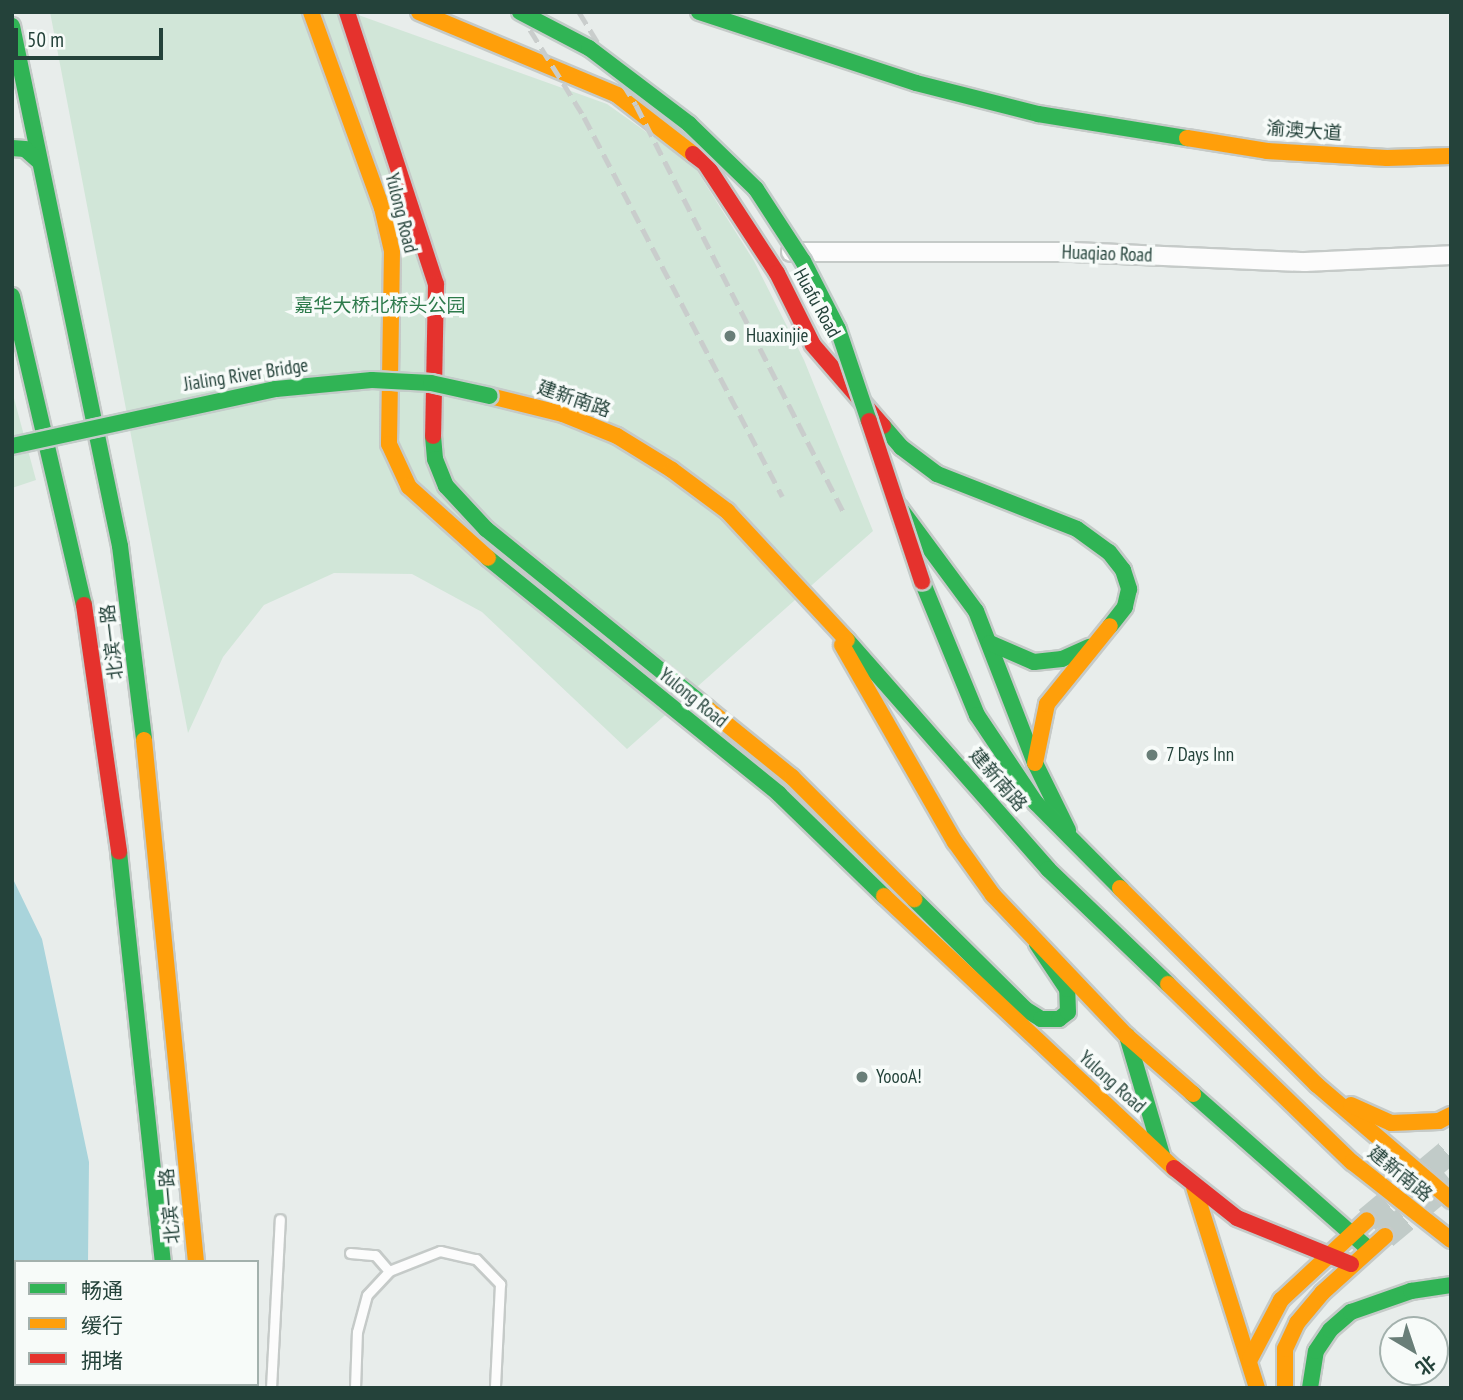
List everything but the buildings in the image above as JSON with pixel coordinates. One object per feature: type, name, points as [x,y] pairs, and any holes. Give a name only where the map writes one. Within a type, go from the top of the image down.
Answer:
[{"type":"main road","name":"Yulong Road","points":[[311,12],[382,208],[392,251],[390,444],[410,487],[447,525],[779,794],[1013,1022],[1194,1186],[1237,1218],[1351,1265]]},
{"type":"main road","name":"Yulong Road","points":[[347,12],[436,284],[432,429],[435,459],[446,486],[486,529],[792,777],[1025,1009],[1041,1019],[1059,1019],[1068,1012],[1067,989],[1037,944]]},
{"type":"main road","name":"Huafu Road","points":[[419,12],[617,95],[705,163],[763,252],[813,345],[901,447],[937,474],[1077,529],[1110,552],[1122,570],[1129,589],[1125,607],[1102,639],[1058,686],[1047,704],[1035,763]]},
{"type":"main road","name":"建新南路","points":[[520,12],[589,48],[689,124],[756,190],[803,261],[838,329],[922,581],[977,715],[1003,759],[1077,848],[1317,1085],[1451,1200]]},
{"type":"main road","name":"渝澳大道","points":[[699,12],[916,83],[1038,114],[1156,136],[1267,151],[1387,158],[1451,156]]},
{"type":"main road","name":"北滨一路","points":[[12,26],[120,546],[132,627],[196,1260]]},
{"type":"main road","points":[[12,148],[25,149],[40,162]]},
{"type":"main road","name":"北滨一路","points":[[12,296],[90,632],[133,963],[163,1260]]},
{"type":"main road","name":"Jialing River Bridge","points":[[12,446],[285,388],[372,380],[431,383],[490,396]]},
{"type":"main road","name":"建新南路","points":[[490,396],[595,428],[672,470],[727,511],[828,619],[1048,869],[1352,1162],[1451,1240]]},
{"type":"main road","name":"建新南路","points":[[894,500],[964,589],[990,643],[1035,763],[1077,848]]},
{"type":"main road","points":[[828,619],[955,842],[993,895],[1127,1036],[1348,1235],[1369,1249]]},
{"type":"main road","name":"Huafu Road","points":[[990,643],[1017,657],[1046,662],[1079,654],[1102,639]]},
{"type":"main road","points":[[1127,1036],[1162,1155]]},
{"type":"main road","points":[[1317,1085],[1391,1123],[1439,1121],[1451,1115]]},
{"type":"main road","points":[[1194,1186],[1257,1388]]},
{"type":"main road","points":[[1250,1359],[1281,1300],[1326,1255],[1367,1220]]},
{"type":"main road","points":[[1285,1388],[1285,1349],[1297,1323],[1351,1265],[1385,1236]]},
{"type":"main road","points":[[1310,1388],[1316,1351],[1330,1330],[1351,1312],[1411,1291],[1451,1285]]},
{"type":"street","name":"Huaqiao Road","points":[[763,252],[1073,253],[1305,262],[1451,256]]},
{"type":"lane","points":[[271,1388],[279,1219]]},
{"type":"lane","points":[[355,1388],[357,1332],[367,1296],[389,1271],[440,1251],[476,1259],[500,1284],[495,1388]]},
{"type":"lane","points":[[350,1253],[375,1255],[389,1271]]},
{"type":"green space","name":"嘉华大桥北桥头公园","points":[[50,12],[350,12],[607,104],[694,166],[754,261],[804,360],[873,531],[627,749],[482,612],[412,574],[334,573],[264,605],[223,657],[188,733]]},
{"type":"green space","points":[[12,391],[36,480],[12,488]]},
{"type":"water","points":[[12,877],[42,939],[89,1162],[88,1260],[14,1260],[14,1386],[87,1388],[12,1388]]},
{"type":"tunnel","points":[[1367,1220],[1451,1150]]},
{"type":"tunnel","points":[[1385,1236],[1451,1181]]},
{"type":"railway","points":[[519,12],[584,117],[782,496]]},
{"type":"railway","points":[[579,12],[636,105],[845,515]]},
{"type":"traffic: fast","points":[[520,12],[589,48],[689,124],[756,189],[803,261],[838,329],[869,421]]},
{"type":"traffic: fast","points":[[699,12],[916,83],[1038,114],[1187,138]]},
{"type":"traffic: fast","points":[[12,26],[120,546],[144,740]]},
{"type":"traffic: fast","points":[[12,148],[25,149],[40,162]]},
{"type":"traffic: fast","points":[[12,296],[84,605]]},
{"type":"traffic: fast","points":[[12,446],[276,389],[372,380],[431,383],[490,396]]},
{"type":"traffic: fast","points":[[883,426],[901,447],[937,474],[1077,529],[1109,552],[1123,570],[1129,589],[1125,607],[1110,626]]},
{"type":"traffic: fast","points":[[433,436],[435,459],[446,486],[486,529],[708,709]]},
{"type":"traffic: fast","points":[[899,507],[976,611],[1035,763],[1068,830]]},
{"type":"traffic: fast","points":[[488,558],[779,794],[884,896]]},
{"type":"traffic: fast","points":[[922,581],[977,715],[1036,803],[1120,888]]},
{"type":"traffic: fast","points":[[847,640],[1048,869],[1168,984]]},
{"type":"traffic: fast","points":[[990,643],[1034,662],[1062,659],[1089,647]]},
{"type":"traffic: fast","points":[[119,852],[163,1260]]},
{"type":"traffic: fast","points":[[914,899],[1025,1009],[1041,1019],[1059,1019],[1068,1012],[1067,989],[1037,944]]},
{"type":"traffic: fast","points":[[1127,1036],[1162,1155]]},
{"type":"traffic: fast","points":[[1193,1094],[1369,1249]]},
{"type":"traffic: fast","points":[[1310,1388],[1316,1351],[1330,1330],[1351,1312],[1411,1291],[1451,1285]]},
{"type":"traffic: slow","points":[[311,12],[382,208],[392,251],[389,444],[409,487],[488,558]]},
{"type":"traffic: slow","points":[[419,12],[617,95],[693,154]]},
{"type":"traffic: slow","points":[[1187,138],[1267,151],[1387,158],[1451,156]]},
{"type":"traffic: slow","points":[[490,396],[563,414],[617,436],[672,470],[727,511],[847,640]]},
{"type":"traffic: slow","points":[[1035,763],[1047,704],[1110,626]]},
{"type":"traffic: slow","points":[[842,645],[955,842],[993,895],[1127,1036],[1193,1094]]},
{"type":"traffic: slow","points":[[708,709],[792,777],[914,899]]},
{"type":"traffic: slow","points":[[144,740],[196,1260]]},
{"type":"traffic: slow","points":[[1120,888],[1317,1085],[1451,1200]]},
{"type":"traffic: slow","points":[[884,896],[1174,1168]]},
{"type":"traffic: slow","points":[[1168,984],[1352,1162],[1451,1240]]},
{"type":"traffic: slow","points":[[1351,1105],[1391,1123],[1439,1121],[1451,1115]]},
{"type":"traffic: slow","points":[[1194,1187],[1257,1388]]},
{"type":"traffic: slow","points":[[1250,1359],[1281,1300],[1367,1220]]},
{"type":"traffic: slow","points":[[1285,1388],[1285,1349],[1297,1323],[1322,1293],[1385,1236]]},
{"type":"traffic: jam","points":[[347,12],[436,284],[433,436]]},
{"type":"traffic: jam","points":[[693,154],[705,163],[777,273],[813,345],[883,426]]},
{"type":"traffic: jam","points":[[869,421],[922,581]]},
{"type":"traffic: jam","points":[[84,605],[119,852]]},
{"type":"traffic: jam","points":[[1174,1168],[1237,1218],[1351,1264]]},
{"type":"place","name":"Huaxinjie","points":[[730,336]]},
{"type":"place","name":"7 Days Inn","points":[[1152,755]]},
{"type":"place","name":"YoooA!","points":[[862,1077]]}]
